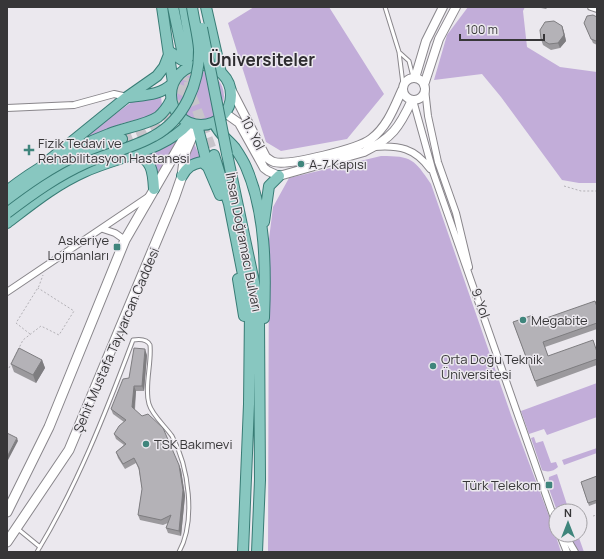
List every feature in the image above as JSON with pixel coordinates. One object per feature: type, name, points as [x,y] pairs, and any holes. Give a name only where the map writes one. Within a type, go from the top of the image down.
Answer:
[{"type":"main road","points":[[42,166],[107,134],[154,119],[163,113],[171,100],[173,83],[170,52],[162,7]]},
{"type":"main road","points":[[173,7],[182,50]]},
{"type":"main road","points":[[184,7],[192,52],[206,65],[221,73]]},
{"type":"main road","points":[[7,213],[49,182],[64,173],[94,159],[149,139],[172,123],[190,95],[197,73],[198,43],[192,7]]},
{"type":"main road","name":"İhsan Doğramacı Bulvarı","points":[[196,7],[205,42],[257,297],[259,319],[260,414],[257,552]]},
{"type":"main road","points":[[7,223],[64,182],[94,168],[166,140],[193,124],[214,122],[225,113],[231,100],[230,87],[221,73],[206,7]]},
{"type":"main road","points":[[170,52],[182,60],[188,58],[192,52]]},
{"type":"main road","points":[[7,191],[42,166],[127,97],[157,76],[164,67],[170,52]]},
{"type":"main road","points":[[127,97],[153,94],[162,91],[173,83],[184,70],[195,66],[206,65]]},
{"type":"main road","points":[[171,100],[176,112],[193,124],[208,167],[220,193],[244,312],[249,404]]},
{"type":"main road","points":[[154,119],[166,126],[166,140]]},
{"type":"main road","points":[[214,122],[218,131],[235,148],[246,168],[258,210],[262,238],[265,298],[260,414]]},
{"type":"main road","points":[[7,512],[50,426],[125,240],[193,124]]},
{"type":"main road","name":"Şehit Mustafa Tayyarcan Caddesi","points":[[7,542],[69,450],[168,214],[182,176],[185,153],[193,124]]},
{"type":"main road","points":[[7,202],[52,171],[81,156],[122,139]]},
{"type":"main road","points":[[134,153],[143,157],[150,163],[153,173],[152,193]]},
{"type":"main road","name":"İhsan Doğramacı Bulvarı","points":[[214,155],[229,204],[248,298],[251,322],[243,552]]},
{"type":"main road","points":[[182,176],[186,169],[193,164],[202,162],[208,167]]},
{"type":"main road","points":[[262,238],[267,193],[269,186],[279,176]]},
{"type":"street","points":[[414,78],[426,41],[443,7]]},
{"type":"street","points":[[279,176],[364,152],[374,147],[400,125],[412,100],[423,96],[439,39],[456,7]]},
{"type":"street","points":[[592,7],[597,9]]},
{"type":"street","points":[[412,100],[406,97],[403,87],[407,79],[414,78],[420,80],[425,87]]},
{"type":"street","name":"10. Yol","points":[[230,87],[266,157],[275,162],[287,162],[350,148],[371,139],[387,122],[403,87]]},
{"type":"street","name":"9. Yol","points":[[425,87],[428,116],[438,162],[456,214],[470,271],[553,503]]},
{"type":"street","points":[[7,108],[74,105],[114,94],[127,97]]},
{"type":"street","name":"9. Yol","points":[[412,100],[433,172],[549,503]]},
{"type":"street","name":"10. Yol","points":[[225,113],[239,123],[264,168],[279,176]]},
{"type":"street","name":"9. Yol","points":[[374,147],[389,146],[406,149],[422,158],[433,172]]},
{"type":"street","points":[[310,158],[313,166]]},
{"type":"street","points":[[287,162],[291,172]]},
{"type":"street","points":[[7,292],[103,229],[152,193]]},
{"type":"street","points":[[103,229],[115,233],[125,240]]},
{"type":"street","points":[[570,543],[575,552]]},
{"type":"lane","points":[[384,7],[399,52],[403,87]]},
{"type":"lane","points":[[399,52],[409,61],[414,78]]},
{"type":"lane","points":[[37,552],[75,483],[133,340],[136,339],[146,341],[150,345],[149,404],[172,437],[182,459],[187,480],[188,512],[185,542],[179,552]]},
{"type":"lane","points":[[17,528],[40,547]]},
{"type":"path","points":[[564,186],[582,191],[597,191]]},
{"type":"path","points":[[31,334],[16,323],[38,288],[45,266]]},
{"type":"path","points":[[9,368],[23,340],[41,326],[59,335],[74,310],[38,288]]},
{"type":"path","points":[[593,516],[597,515]]},
{"type":"shaded area","points":[[254,7],[329,7],[384,94],[347,139],[281,151],[266,142],[228,23]]},
{"type":"shaded area","points":[[468,7],[525,7],[523,11],[527,47],[560,67],[597,72],[597,183],[579,183],[562,180],[501,97],[482,74],[434,80],[447,35]]},
{"type":"shaded area","points":[[194,71],[204,71],[217,78],[224,91],[224,101],[217,114],[204,121],[194,121],[185,117],[178,110],[174,101],[174,91],[178,82],[185,75]]},
{"type":"shaded area","points":[[161,97],[162,105],[151,116],[123,123],[85,139],[84,137],[133,101]]},
{"type":"shaded area","points":[[179,138],[158,175],[153,162],[147,155]]},
{"type":"shaded area","points":[[193,141],[201,159],[185,165]]},
{"type":"shaded area","points":[[381,156],[391,156],[406,158],[416,164],[431,184],[511,415],[548,513],[548,543],[558,543],[561,552],[268,552],[269,239],[273,207],[289,178]]},
{"type":"shaded area","points":[[597,383],[597,417],[547,435],[544,429],[529,434],[521,411]]},
{"type":"shaded area","points":[[534,437],[536,443],[543,441],[551,463],[556,462],[558,467],[549,471],[542,470],[531,438]]},
{"type":"shaded area","points":[[597,448],[597,453],[564,465],[562,460]]},
{"type":"shaded area","points":[[557,474],[566,503],[554,503],[548,486],[549,477]]},
{"type":"shaded area","points":[[573,543],[581,543],[584,552],[578,552]]},
{"type":"building","points":[[593,15],[597,17],[597,41],[591,39],[584,23],[587,16]]},
{"type":"building","points":[[554,21],[562,26],[564,35],[558,43],[549,44],[541,39],[540,30],[545,22]]},
{"type":"building","points":[[595,301],[597,307],[597,323],[543,342],[548,356],[593,340],[597,352],[597,359],[535,381],[513,322],[533,315],[535,322]]},
{"type":"building","points":[[19,348],[42,360],[33,375],[11,364]]},
{"type":"building","name":"TSK Bakımevi","points":[[134,348],[145,349],[142,386],[134,386],[132,407],[142,416],[148,414],[163,428],[179,465],[183,490],[179,531],[166,528],[171,515],[161,520],[138,515],[142,489],[139,468],[134,458],[123,464],[116,452],[126,444],[114,434],[119,426],[126,420],[111,409],[123,379],[129,378]]},
{"type":"building","points":[[7,433],[17,438],[7,457]]},
{"type":"building","points":[[597,476],[597,500],[588,503],[581,482]]},
{"type":"tunnel","points":[[182,52],[192,97],[214,155]]},
{"type":"tunnel","points":[[122,139],[146,129],[163,117],[176,101],[187,77]]},
{"type":"place","name":"Fizik Tedavi ve Rehabilitasyon Hastanesi","points":[[29,150]]},
{"type":"place","name":"A-7 Kapısı","points":[[301,164]]},
{"type":"place","name":"Askeriye Lojmanları","points":[[117,247]]},
{"type":"place","name":"Megabite","points":[[523,320]]},
{"type":"place","name":"Orta Doğu Teknik Üniversitesi","points":[[433,366]]},
{"type":"place","name":"TSK Bakımevi","points":[[146,444]]},
{"type":"place","name":"Türk Telekom","points":[[549,485]]},
{"type":"district","name":"Üniversiteler","points":[[262,59]]}]
